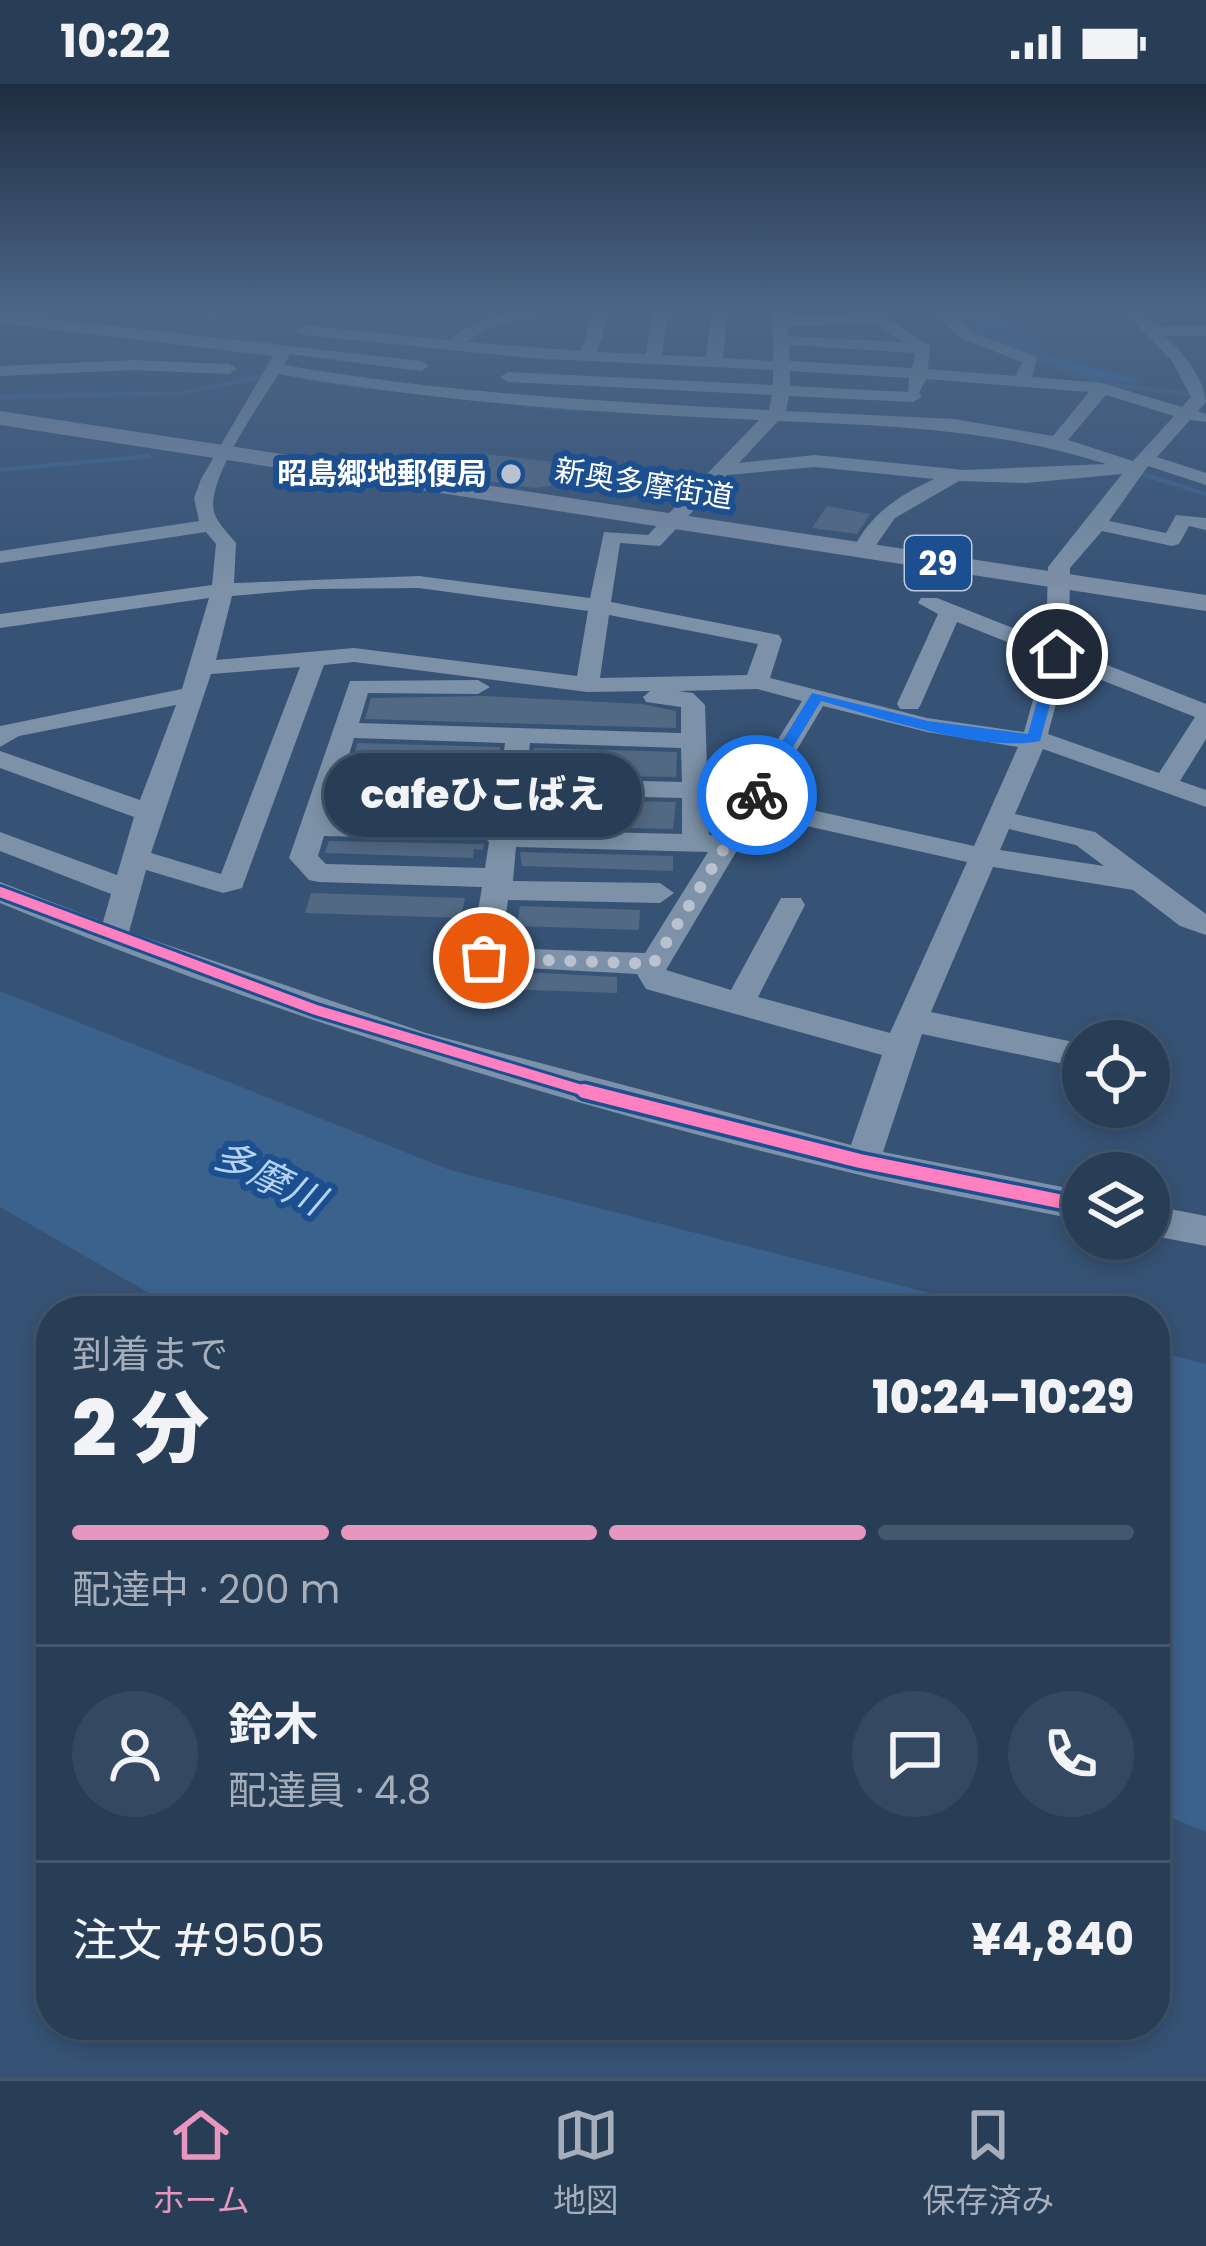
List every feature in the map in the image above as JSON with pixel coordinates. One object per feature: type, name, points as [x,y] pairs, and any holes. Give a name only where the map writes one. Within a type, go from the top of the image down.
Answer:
[{"type":"main road","name":"新奥多摩街道","points":[[0,418],[1206,603]]},
{"type":"street","points":[[112,940],[149,813],[202,668],[219,591],[226,544],[203,501],[230,438],[253,402]]},
{"type":"street","points":[[538,402],[908,421],[1057,442],[1137,467],[1206,479]]},
{"type":"street","points":[[587,685],[611,536],[653,542],[774,415],[778,402]]},
{"type":"street","points":[[908,421],[913,402]]},
{"type":"street","points":[[1057,442],[1090,402]]},
{"type":"street","points":[[865,1153],[906,1034],[1035,738],[1057,654],[1055,581],[1059,567],[1137,467],[1199,404]]},
{"type":"street","points":[[976,448],[1102,470]]},
{"type":"street","points":[[720,470],[814,461],[956,476],[1027,478],[1137,467]]},
{"type":"street","points":[[862,551],[871,528],[902,503],[956,476]]},
{"type":"street","points":[[1097,524],[1172,540],[1183,519],[1206,524]]},
{"type":"street","points":[[0,557],[212,525]]},
{"type":"street","points":[[0,621],[219,591],[417,582],[771,640],[757,682]]},
{"type":"street","points":[[909,704],[940,608],[1206,716],[1166,782]]},
{"type":"street","points":[[202,668],[354,655],[528,685],[684,698],[693,705],[696,843]]},
{"type":"street","points":[[136,858],[223,884],[232,881],[315,657]]},
{"type":"street","points":[[660,893],[508,890],[497,881],[319,873],[303,858],[358,686],[757,682],[928,725],[1018,740],[1035,738],[1206,799]]},
{"type":"street","points":[[0,739],[11,730],[191,695]]},
{"type":"street","points":[[817,696],[653,964],[650,970],[657,981],[906,1034],[1062,1053]]},
{"type":"street","points":[[344,730],[694,741]]},
{"type":"street","points":[[519,736],[484,958],[653,964]]},
{"type":"street","points":[[0,759],[149,813]]},
{"type":"street","points":[[329,776],[503,781],[511,787],[695,790]]},
{"type":"street","points":[[750,806],[980,856],[1144,882]]},
{"type":"street","points":[[998,818],[1085,838],[1190,919],[1206,925]]},
{"type":"street","points":[[313,826],[492,832],[503,838],[727,844]]},
{"type":"street","points":[[0,841],[127,890]]},
{"type":"street","points":[[0,892],[112,940],[365,1027],[862,1161],[1062,1202]]},
{"type":"street","points":[[740,1002],[791,905]]},
{"type":"street","points":[[1170,1224],[1206,1231]]},
{"type":"water","name":"多摩川","points":[[0,991],[450,1170],[941,1296],[154,1296],[0,1207]]},
{"type":"water","points":[[1170,1355],[1206,1364],[1206,1832],[1170,1817]]},
{"type":"building","points":[[484,454],[554,462],[565,484],[534,488],[464,477]]},
{"type":"building","points":[[827,506],[870,514],[857,534],[812,528]]},
{"type":"building","points":[[483,696],[642,704],[676,711],[676,728],[365,719],[371,698]]},
{"type":"building","points":[[357,743],[500,747],[497,767],[352,764]]},
{"type":"building","points":[[534,748],[677,752],[676,777],[531,774]]},
{"type":"building","points":[[345,788],[493,792],[488,818],[337,815]]},
{"type":"building","points":[[527,799],[676,802],[673,829],[523,826]]},
{"type":"building","points":[[329,841],[484,844],[483,850],[474,849],[473,858],[325,853]]},
{"type":"building","points":[[520,852],[673,856],[673,871],[522,866]]},
{"type":"building","points":[[311,893],[465,898],[461,918],[305,913]]},
{"type":"building","points":[[520,906],[640,910],[639,930],[517,926]]},
{"type":"building","points":[[503,971],[617,977],[617,993],[501,989]]},
{"type":"waterway","points":[[525,405],[581,410]]},
{"type":"waterway","points":[[0,470],[149,456]]},
{"type":"waterway","points":[[1136,472],[1206,494]]},
{"type":"cycle path","points":[[0,892],[210,974],[532,1076],[860,1161],[1062,1202]]},
{"type":"way so far","points":[[484,958],[653,964],[757,795]]},
{"type":"place","name":"昭島郷地郵便局","points":[[511,474]]},
{"type":"place","name":"cafeひこばえ","points":[[484,958]]},
{"type":"route","points":[[757,795],[817,696],[928,725],[1018,740],[1035,738],[1057,654]]}]
